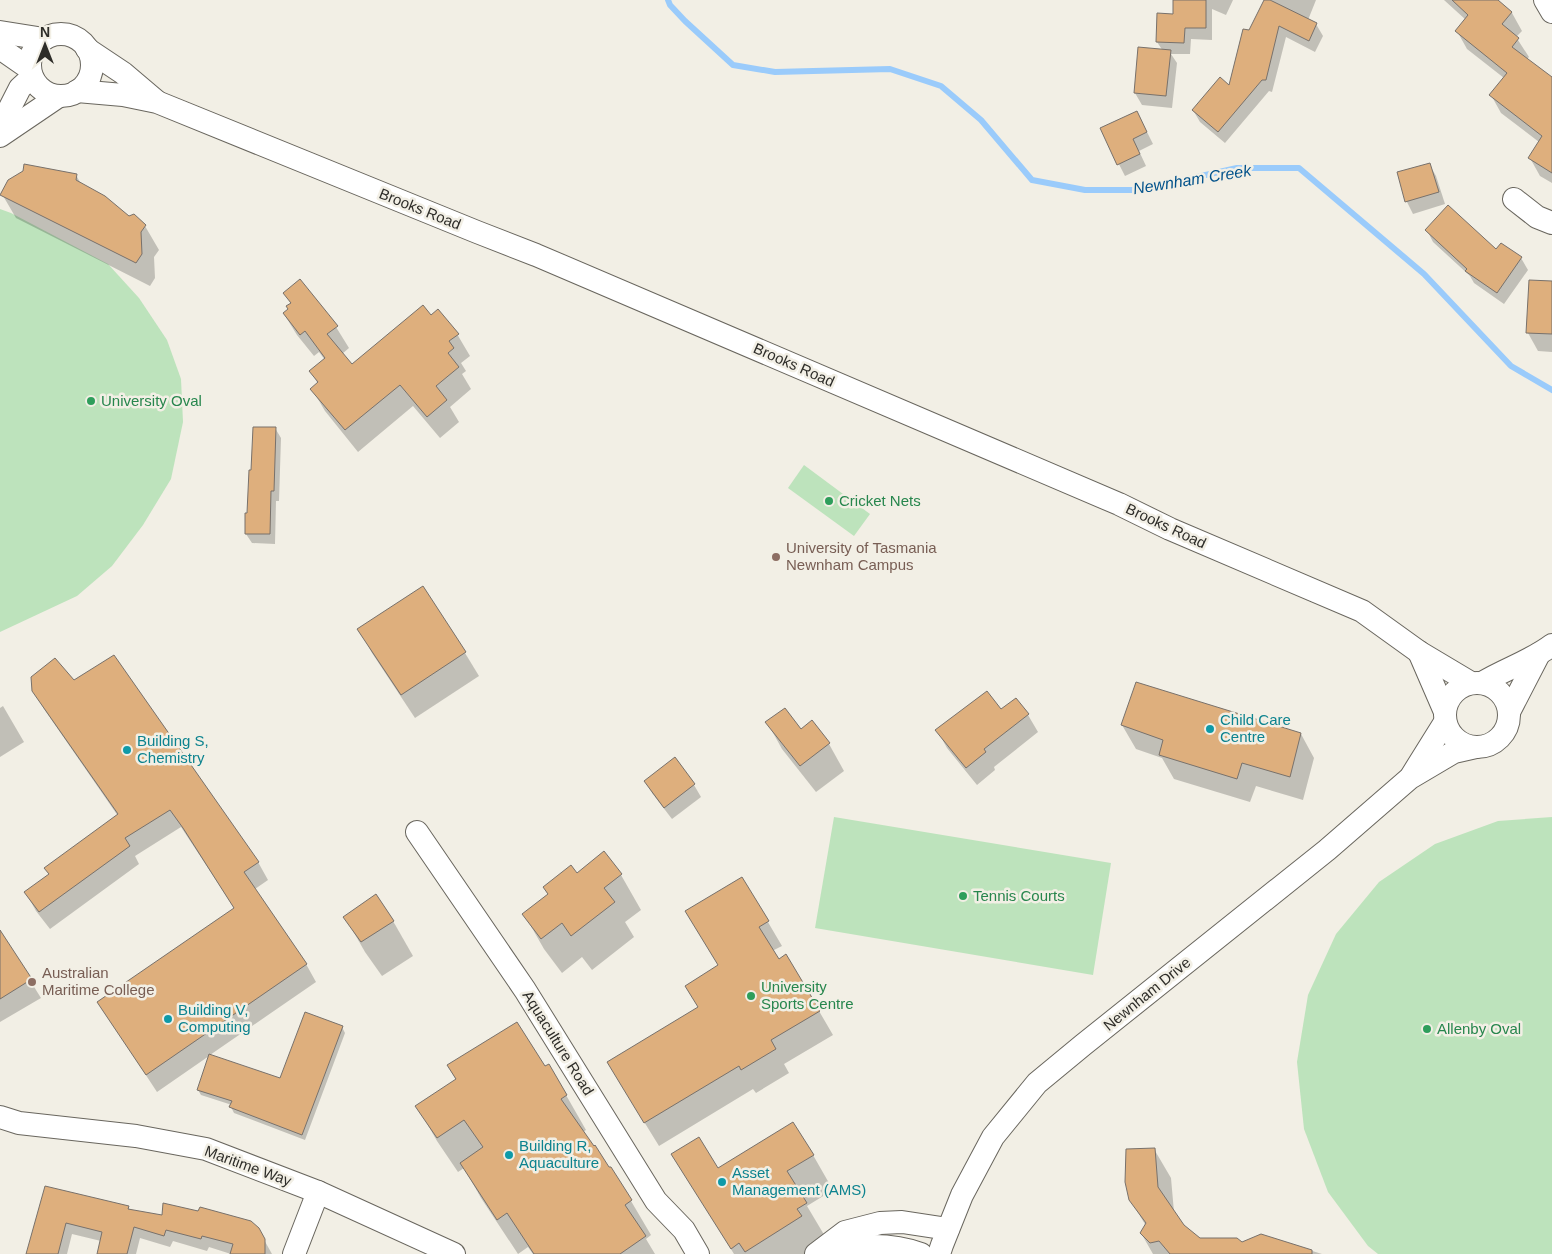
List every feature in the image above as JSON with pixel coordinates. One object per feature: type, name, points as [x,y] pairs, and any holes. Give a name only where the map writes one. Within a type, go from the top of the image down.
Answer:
[{"type":"street","points":[[1544,0],[1552,12]]},
{"type":"street","points":[[0,32],[44,39]]},
{"type":"street","points":[[63,34],[81,41],[91,58],[92,67],[84,85],[2,132],[20,88],[31,73],[32,54],[36,46],[44,39],[53,35],[63,34]]},
{"type":"street","points":[[0,48],[31,73],[41,89],[49,94],[68,93]]},
{"type":"street","name":"Brooks Road","points":[[87,49],[123,73],[157,102]]},
{"type":"street","name":"Brooks Road","points":[[68,93],[123,95],[157,102],[468,229],[536,254],[1119,504],[1170,529],[1362,611],[1419,652],[1476,683]]},
{"type":"street","points":[[1514,199],[1537,218],[1552,223]]},
{"type":"street","points":[[1445,717],[1447,702],[1452,694],[1461,687],[1476,683],[1546,649]]},
{"type":"street","points":[[1509,712],[1546,649]]},
{"type":"street","points":[[1419,652],[1450,732],[1465,745],[1476,747],[1487,745],[1504,733],[1508,723],[1509,712],[1507,702],[1501,693],[1492,686],[1476,683]]},
{"type":"street","name":"Newnham Drive","points":[[1410,778],[1445,717]]},
{"type":"street","name":"Newnham Drive","points":[[939,1254],[962,1195],[993,1137],[1036,1083],[1327,850],[1410,778],[1454,752],[1476,747]]},
{"type":"street","name":"Aquaculture Road","points":[[417,832],[525,990],[656,1201],[684,1230],[698,1254]]},
{"type":"street","name":"Maritime Way","points":[[0,1117],[19,1123],[136,1136],[206,1149],[318,1192],[454,1254]]},
{"type":"street","points":[[294,1254],[318,1192]]},
{"type":"street","points":[[820,1252],[845,1232],[880,1223],[902,1222],[948,1229]]},
{"type":"street","points":[[820,1252],[878,1245],[921,1254]]},
{"type":"green space","name":"University Oval","points":[[0,209],[108,264],[139,298],[167,340],[181,379],[183,422],[171,479],[143,525],[112,566],[77,596],[0,632]]},
{"type":"green space","name":"Cricket Nets","points":[[804,465],[870,514],[854,536],[788,488]]},
{"type":"green space","name":"Tennis Courts","points":[[834,817],[1111,863],[1093,975],[815,928]]},
{"type":"green space","name":"Allenby Oval","points":[[1552,817],[1552,1254],[1378,1254],[1368,1246],[1328,1192],[1304,1129],[1297,1062],[1308,995],[1336,934],[1379,882],[1435,844],[1498,821]]},
{"type":"building","points":[[1173,0],[1206,0],[1206,28],[1185,28],[1184,43],[1156,42],[1157,13],[1173,14]]},
{"type":"building","points":[[1264,0],[1270,0],[1317,23],[1309,41],[1279,26],[1266,80],[1262,80],[1218,132],[1192,110],[1220,77],[1229,85],[1243,29],[1249,30]]},
{"type":"building","points":[[1452,0],[1498,0],[1512,12],[1502,24],[1519,38],[1512,47],[1552,77],[1552,173],[1528,158],[1542,136],[1489,95],[1507,73],[1455,31],[1468,15]]},
{"type":"building","points":[[1138,47],[1171,50],[1166,96],[1134,93]]},
{"type":"building","points":[[1137,111],[1147,132],[1133,139],[1140,154],[1117,165],[1100,128]]},
{"type":"building","points":[[1430,163],[1439,192],[1405,202],[1397,172]]},
{"type":"building","points":[[24,164],[77,174],[76,180],[105,196],[129,216],[134,214],[146,225],[141,232],[142,254],[136,263],[0,195],[8,180],[23,171]]},
{"type":"building","points":[[1448,205],[1496,249],[1501,243],[1522,257],[1497,293],[1465,271],[1467,269],[1425,230]]},
{"type":"building","points":[[300,279],[338,326],[327,334],[352,364],[423,305],[431,315],[438,309],[459,334],[449,341],[454,348],[448,353],[459,367],[436,386],[447,400],[427,417],[400,385],[345,430],[310,389],[318,382],[309,371],[325,358],[305,331],[300,335],[283,313],[288,309],[286,306],[291,303],[283,293]]},
{"type":"building","points":[[1529,280],[1552,281],[1552,334],[1526,333]]},
{"type":"building","points":[[253,427],[276,427],[274,491],[271,491],[270,534],[245,534],[245,513],[247,513],[249,470],[251,470]]},
{"type":"building","points":[[423,586],[466,652],[401,695],[357,629]]},
{"type":"building","points":[[114,655],[259,862],[244,872],[307,964],[146,1075],[97,1002],[234,908],[183,828],[170,810],[125,838],[130,846],[39,912],[24,892],[49,874],[44,868],[118,814],[32,691],[31,677],[55,658],[74,680]]},
{"type":"building","name":"Child Care Centre","points":[[1136,682],[1301,733],[1290,777],[1242,763],[1237,779],[1159,755],[1163,740],[1121,725]]},
{"type":"building","points":[[987,691],[1001,709],[1016,698],[1029,714],[984,749],[986,752],[966,768],[935,730]]},
{"type":"building","points":[[785,708],[801,729],[812,720],[830,743],[800,766],[765,722]]},
{"type":"building","points":[[675,757],[695,784],[664,808],[644,781]]},
{"type":"building","points":[[604,851],[622,874],[604,888],[615,902],[571,936],[562,923],[541,939],[522,914],[548,894],[543,887],[571,865],[577,873]]},
{"type":"building","name":"University Sports Centre","points":[[742,877],[769,921],[759,927],[779,959],[786,954],[820,1011],[771,1040],[776,1049],[741,1070],[739,1066],[644,1123],[607,1062],[698,1007],[685,986],[718,965],[685,911]]},
{"type":"building","points":[[376,894],[394,921],[361,942],[343,917]]},
{"type":"building","points":[[0,930],[32,979],[0,999]]},
{"type":"building","points":[[305,1012],[343,1026],[302,1135],[229,1107],[232,1101],[197,1090],[209,1054],[280,1078]]},
{"type":"building","points":[[517,1022],[545,1066],[549,1064],[567,1095],[561,1099],[609,1167],[611,1167],[632,1200],[625,1205],[646,1236],[620,1254],[534,1254],[507,1213],[497,1220],[460,1163],[483,1147],[464,1120],[437,1138],[415,1106],[456,1079],[447,1065]]},
{"type":"building","name":"Asset Management (AMS)","points":[[793,1122],[814,1155],[787,1171],[807,1203],[797,1209],[802,1216],[745,1252],[739,1243],[731,1249],[671,1154],[699,1137],[718,1168]]},
{"type":"building","points":[[1155,1148],[1158,1187],[1184,1225],[1200,1238],[1237,1238],[1242,1242],[1261,1234],[1312,1250],[1312,1254],[1170,1254],[1159,1241],[1150,1243],[1140,1233],[1146,1223],[1129,1200],[1125,1182],[1126,1149]]},
{"type":"building","points":[[45,1186],[129,1206],[128,1209],[162,1215],[163,1203],[198,1211],[200,1207],[251,1221],[259,1228],[265,1239],[265,1254],[230,1254],[233,1244],[202,1236],[201,1239],[166,1230],[164,1236],[134,1227],[127,1254],[97,1254],[102,1232],[66,1223],[58,1254],[26,1254]]},
{"type":"waterway","name":"Newnham Creek","points":[[668,0],[670,5],[685,21],[733,65],[775,72],[890,69],[941,86],[981,120],[1032,180],[1085,190],[1138,190],[1237,168],[1299,168],[1424,274],[1511,366],[1552,390]]},
{"type":"place","name":"University Oval","points":[[91,401]]},
{"type":"place","name":"Cricket Nets","points":[[829,501]]},
{"type":"place","name":"University of Tasmania Newnham Campus","points":[[776,557]]},
{"type":"place","name":"Child Care Centre","points":[[1210,729]]},
{"type":"place","name":"Building S, Chemistry","points":[[127,750]]},
{"type":"place","name":"Tennis Courts","points":[[963,896]]},
{"type":"place","name":"Australian Maritime College","points":[[32,982]]},
{"type":"place","name":"University Sports Centre","points":[[751,996]]},
{"type":"place","name":"Building V, Computing","points":[[168,1019]]},
{"type":"place","name":"Allenby Oval","points":[[1427,1029]]},
{"type":"place","name":"Building R, Aquaculture","points":[[509,1155]]},
{"type":"place","name":"Asset Management (AMS)","points":[[722,1182]]}]
